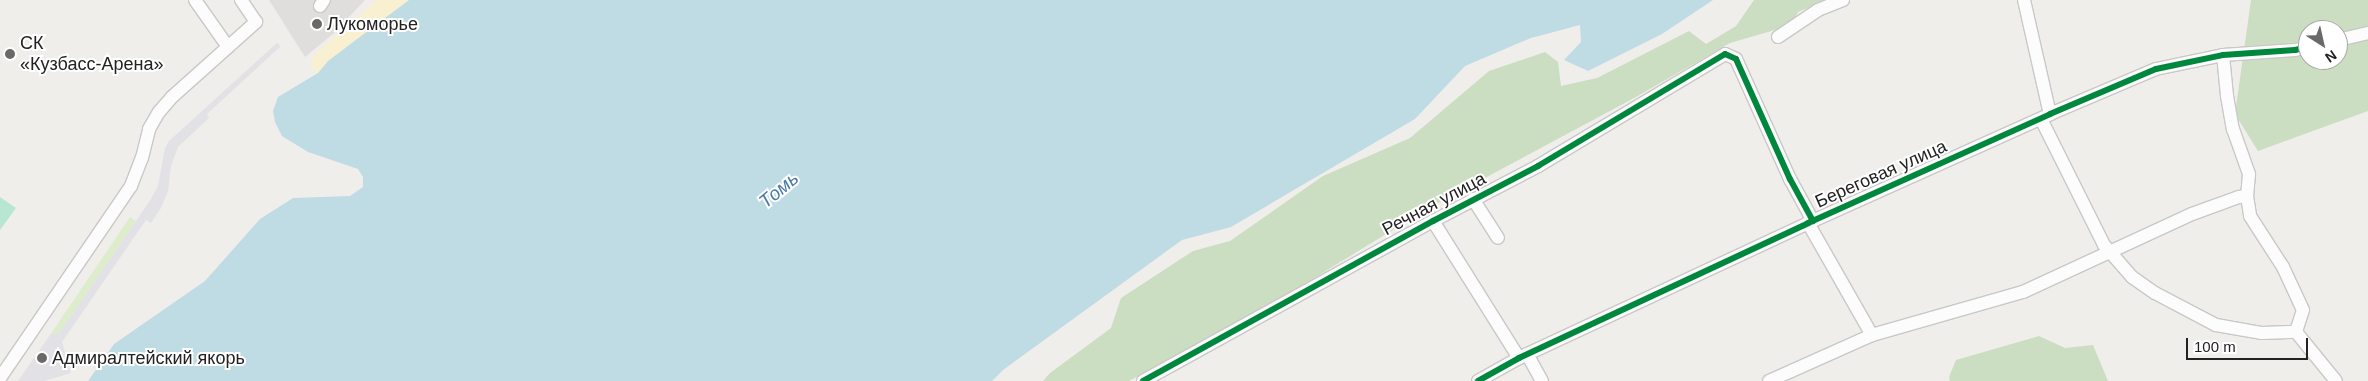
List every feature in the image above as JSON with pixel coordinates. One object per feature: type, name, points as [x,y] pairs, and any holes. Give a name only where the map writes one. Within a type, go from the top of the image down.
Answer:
[{"type":"street","points":[[195,0],[228,47]]},
{"type":"street","points":[[0,378],[132,186],[142,158],[149,129],[159,112],[256,22],[241,0]]},
{"type":"street","points":[[1778,37],[1818,10],[1843,0]]},
{"type":"street","points":[[2024,0],[2045,116],[2110,253],[2132,277],[2154,293],[2216,325],[2262,333],[2296,332]]},
{"type":"street","points":[[2348,38],[2368,33]]},
{"type":"street","name":"Береговая улица","points":[[1478,381],[1523,356],[1810,222],[2045,116],[2156,69],[2223,55],[2298,49]]},
{"type":"street","name":"Речная улица","points":[[1143,381],[1433,221],[1538,166],[1725,54],[1736,58],[1810,222]]},
{"type":"street","points":[[2223,55],[2233,129],[2248,174],[2247,196],[2250,216],[2283,267],[2303,310],[2296,332]]},
{"type":"street","points":[[1769,381],[1872,334],[2023,292],[2192,214],[2239,197],[2247,196]]},
{"type":"street","points":[[1473,200],[1498,238]]},
{"type":"street","points":[[1433,221],[1523,356],[1542,381]]},
{"type":"street","points":[[1810,222],[1872,334]]},
{"type":"street","points":[[2296,332],[2336,381]]},
{"type":"shaded area","points":[[269,0],[365,0],[334,33],[305,57]]},
{"type":"shaded area","points":[[277,43],[281,46],[207,114],[209,118],[178,147],[171,166],[168,191],[161,208],[151,223],[146,220],[62,342],[71,373],[44,381],[18,381],[50,335],[60,332],[151,199],[158,186],[165,148],[169,141]]},
{"type":"green space","points":[[1754,0],[1827,0],[1798,12],[1792,25],[1730,43],[1636,97],[1427,209],[1280,299],[1129,381],[1043,381],[1050,373],[1111,328],[1121,298],[1193,251],[1230,241],[1323,176],[1410,138],[1489,71],[1545,52],[1558,62],[1561,86],[1597,78],[1689,31],[1706,44],[1736,26]]},
{"type":"green space","points":[[2251,0],[2368,0],[2368,111],[2258,151],[2235,114]]},
{"type":"green space","points":[[0,197],[16,208],[0,230]]},
{"type":"green space","points":[[130,217],[136,221],[60,332],[50,335]]},
{"type":"green space","points":[[2039,336],[2065,348],[2093,345],[2108,381],[1950,381],[1949,377],[1956,360]]},
{"type":"sand","points":[[377,0],[409,0],[328,61],[318,73],[312,68],[312,57]]},
{"type":"water","name":"Томь","points":[[409,0],[1713,0],[1662,34],[1588,71],[1564,60],[1581,42],[1580,25],[1531,38],[1465,66],[1415,119],[1231,227],[1182,240],[1003,370],[992,381],[88,381],[114,344],[205,281],[260,219],[293,198],[350,196],[363,187],[363,177],[358,169],[308,152],[282,136],[275,122],[273,111],[278,97],[318,73],[328,61]]},
{"type":"cycle path","points":[[1478,381],[1519,358],[1808,223],[2050,114],[2156,69],[2223,55],[2298,49]]},
{"type":"cycle path","points":[[1143,381],[1433,221],[1538,166],[1725,54],[1736,59],[1790,179],[1813,221]]},
{"type":"place","name":"Лукоморье","points":[[317,24]]},
{"type":"place","name":"СК «Кузбасс-Арена»","points":[[10,54]]},
{"type":"place","name":"Адмиралтейский якорь","points":[[42,358]]}]
